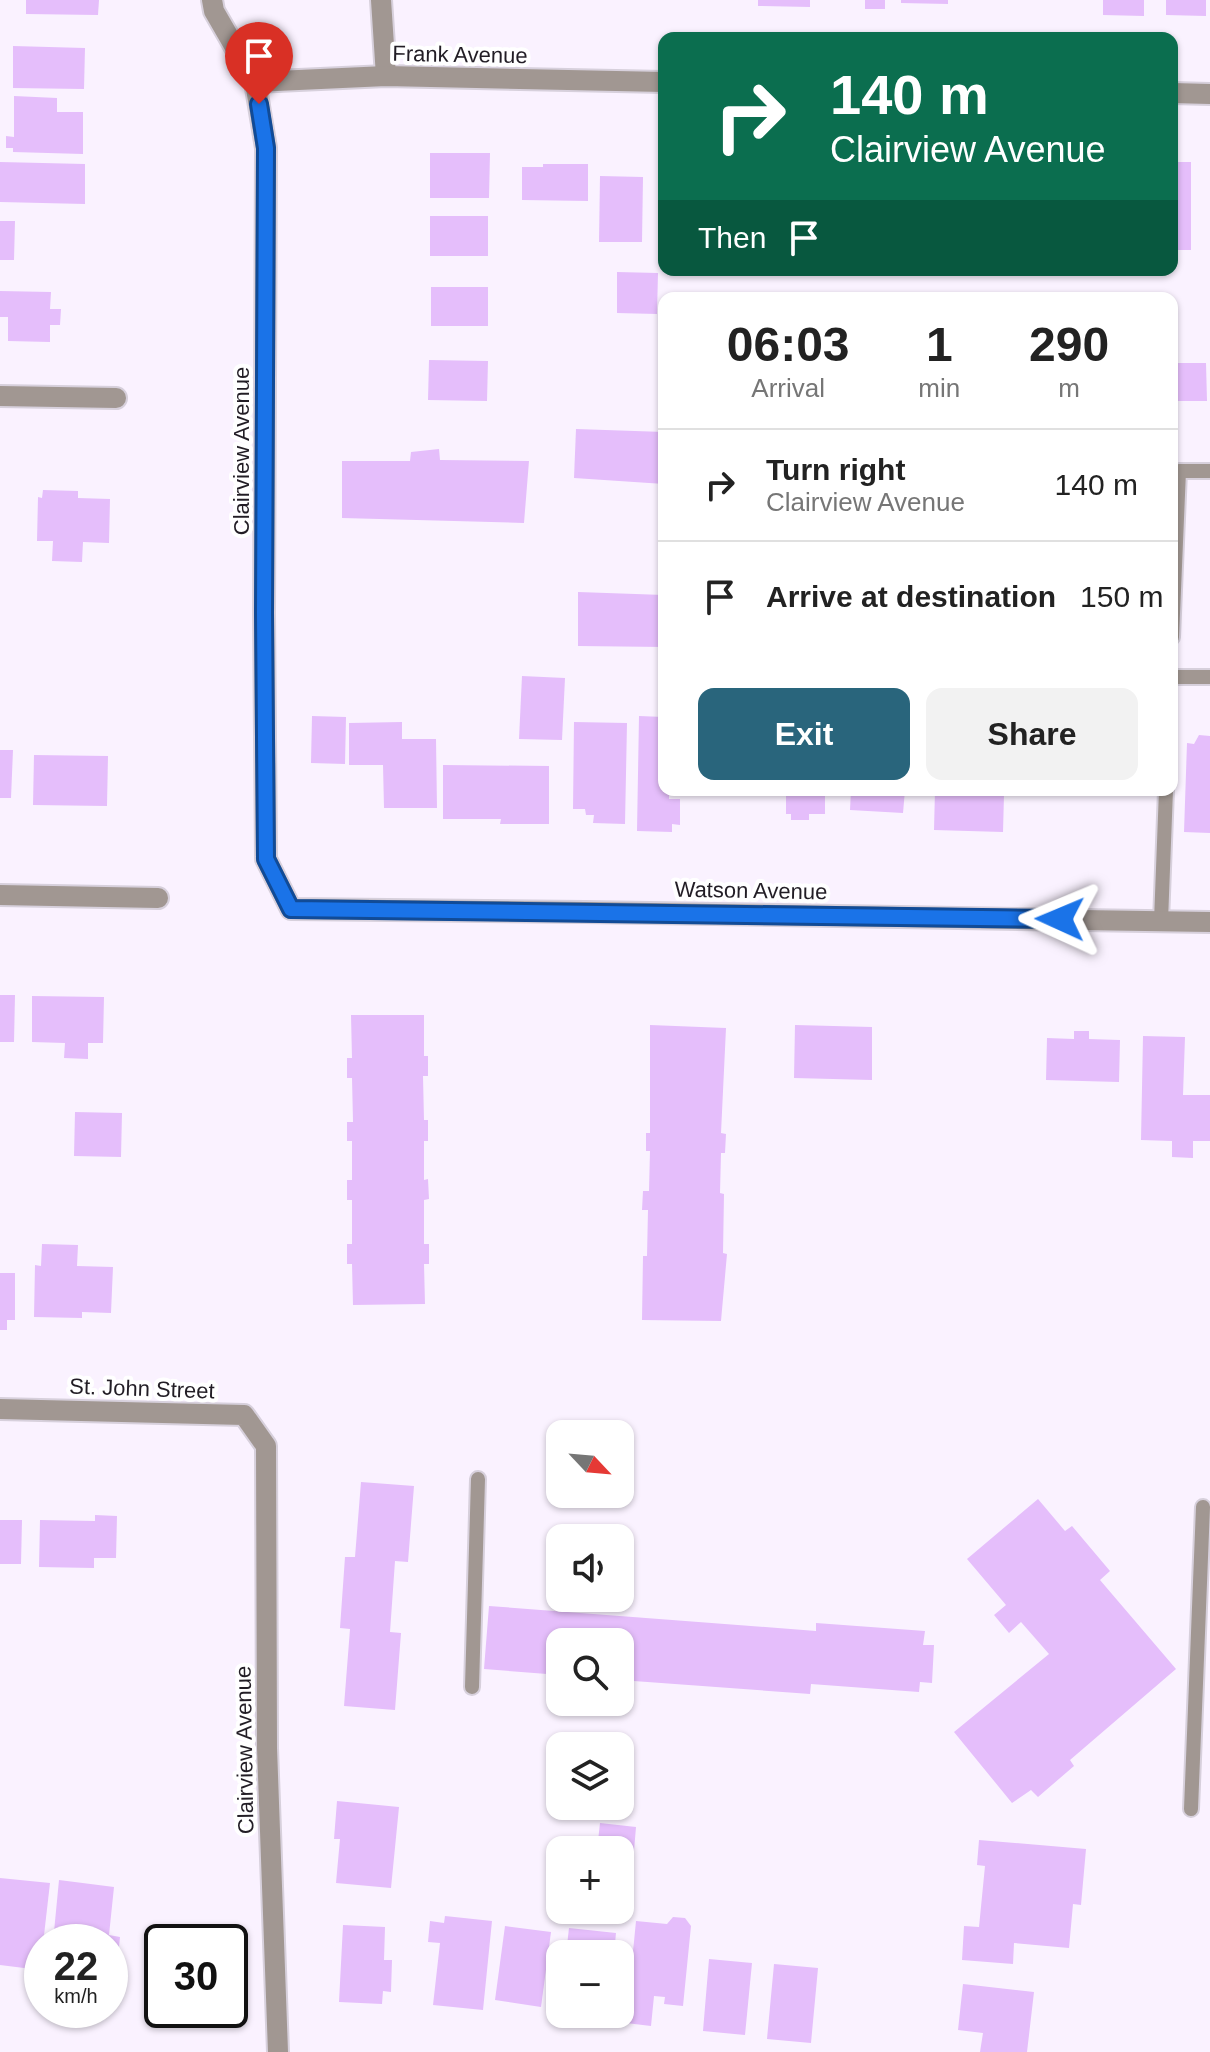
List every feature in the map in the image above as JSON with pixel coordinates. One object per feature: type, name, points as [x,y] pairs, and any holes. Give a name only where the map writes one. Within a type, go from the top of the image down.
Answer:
[{"type":"street","name":"Clairview Avenue","points":[[212,0],[214,11],[255,82],[266,148],[266,859],[291,909]]},
{"type":"street","points":[[381,0],[386,76]]},
{"type":"street","name":"Frank Avenue","points":[[255,82],[386,76],[658,82]]},
{"type":"street","points":[[1178,93],[1210,94]]},
{"type":"street","points":[[0,396],[116,398]]},
{"type":"street","points":[[0,895],[158,898]]},
{"type":"street","name":"Watson Avenue","points":[[291,909],[1210,922]]},
{"type":"street","name":"St. John Street","points":[[0,1409],[244,1415],[266,1446]]},
{"type":"street","name":"Clairview Avenue","points":[[266,1446],[267,1748],[278,2052]]},
{"type":"lane","points":[[1178,495],[1179,471],[1210,471]]},
{"type":"lane","points":[[1178,677],[1210,677]]},
{"type":"lane","points":[[1161,921],[1166,796]]},
{"type":"lane","points":[[472,1687],[478,1479]]},
{"type":"lane","points":[[1191,1809],[1203,1507]]},
{"type":"building","points":[[26,0],[99,0],[98,15],[26,14]]},
{"type":"building","points":[[758,0],[810,0],[810,7],[758,6]]},
{"type":"building","points":[[865,0],[885,0],[885,9],[865,9]]},
{"type":"building","points":[[901,0],[948,0],[948,4],[901,3]]},
{"type":"building","points":[[1103,0],[1144,0],[1144,16],[1103,15]]},
{"type":"building","points":[[1166,0],[1206,0],[1206,16],[1166,15]]},
{"type":"building","points":[[13,46],[85,48],[84,89],[13,88]]},
{"type":"building","points":[[14,96],[57,98],[57,112],[83,112],[83,154],[13,152],[13,148],[6,148],[6,136],[14,137]]},
{"type":"building","points":[[430,153],[490,153],[489,198],[430,198]]},
{"type":"building","points":[[0,162],[85,164],[85,204],[0,202]]},
{"type":"building","points":[[1178,162],[1191,162],[1191,250],[1178,250]]},
{"type":"building","points":[[543,164],[588,164],[588,201],[522,200],[522,167],[543,167]]},
{"type":"building","points":[[600,176],[643,177],[642,242],[599,242]]},
{"type":"building","points":[[430,216],[488,216],[488,256],[430,256]]},
{"type":"building","points":[[0,221],[15,221],[14,260],[0,260]]},
{"type":"building","points":[[617,272],[658,273],[657,314],[617,313]]},
{"type":"building","points":[[431,287],[488,287],[488,326],[431,326]]},
{"type":"building","points":[[0,291],[51,292],[50,309],[61,309],[60,325],[50,325],[50,342],[8,341],[8,317],[0,317]]},
{"type":"building","points":[[429,360],[488,361],[487,401],[428,400]]},
{"type":"building","points":[[1178,363],[1206,363],[1207,401],[1178,401]]},
{"type":"building","points":[[576,429],[658,432],[658,484],[574,478]]},
{"type":"building","points":[[439,449],[440,460],[529,461],[524,523],[342,518],[342,461],[410,461],[411,452]]},
{"type":"building","points":[[43,490],[78,491],[78,498],[110,499],[109,543],[83,542],[82,562],[52,561],[53,541],[37,541],[38,497],[42,498]]},
{"type":"building","points":[[578,592],[658,595],[658,647],[578,646]]},
{"type":"building","points":[[522,676],[565,678],[562,740],[519,739]]},
{"type":"building","points":[[312,716],[346,717],[345,764],[311,763]]},
{"type":"building","points":[[639,716],[658,717],[658,796],[680,799],[680,825],[672,824],[672,832],[637,831]]},
{"type":"building","points":[[402,722],[402,739],[436,739],[437,808],[384,808],[383,765],[349,765],[349,723]]},
{"type":"building","points":[[574,722],[627,723],[625,824],[593,823],[594,815],[586,815],[585,809],[573,809]]},
{"type":"building","points":[[1199,735],[1210,736],[1210,833],[1184,832],[1187,743],[1194,744]]},
{"type":"building","points":[[0,750],[13,750],[11,798],[0,798]]},
{"type":"building","points":[[34,755],[108,756],[107,806],[33,805]]},
{"type":"building","points":[[443,765],[549,766],[549,824],[500,824],[501,819],[443,819]]},
{"type":"building","points":[[786,796],[825,796],[825,814],[809,814],[809,820],[791,820],[791,814],[786,814]]},
{"type":"building","points":[[851,796],[904,796],[903,813],[850,810]]},
{"type":"building","points":[[935,796],[1004,796],[1003,832],[934,830]]},
{"type":"building","points":[[0,995],[15,995],[14,1042],[0,1042]]},
{"type":"building","points":[[32,996],[104,997],[103,1043],[88,1043],[88,1059],[64,1058],[65,1043],[32,1042]]},
{"type":"building","points":[[351,1015],[424,1015],[424,1056],[428,1056],[428,1076],[423,1076],[424,1120],[428,1120],[428,1141],[424,1141],[424,1180],[428,1179],[429,1199],[424,1200],[424,1244],[429,1244],[429,1264],[424,1264],[425,1304],[353,1305],[352,1264],[347,1264],[347,1244],[352,1244],[352,1200],[347,1200],[347,1180],[352,1180],[352,1141],[347,1141],[347,1122],[353,1122],[352,1078],[347,1078],[347,1058],[352,1058]]},
{"type":"building","points":[[650,1025],[726,1028],[721,1133],[726,1134],[725,1153],[721,1153],[720,1193],[724,1194],[723,1253],[727,1254],[721,1321],[642,1320],[643,1256],[647,1256],[648,1210],[642,1210],[643,1191],[649,1191],[650,1151],[646,1151],[646,1133],[650,1133]]},
{"type":"building","points":[[795,1025],[872,1027],[872,1080],[794,1078]]},
{"type":"building","points":[[1074,1031],[1089,1031],[1089,1039],[1120,1040],[1119,1082],[1046,1080],[1047,1038],[1074,1039]]},
{"type":"building","points":[[1143,1036],[1185,1037],[1183,1095],[1210,1095],[1210,1141],[1193,1141],[1193,1158],[1172,1157],[1172,1141],[1141,1140]]},
{"type":"building","points":[[75,1112],[122,1113],[121,1157],[74,1156]]},
{"type":"building","points":[[42,1244],[78,1245],[77,1266],[113,1267],[111,1313],[82,1312],[82,1318],[34,1317],[35,1265],[41,1266]]},
{"type":"building","points":[[0,1273],[15,1273],[15,1320],[7,1320],[7,1330],[0,1330]]},
{"type":"building","points":[[361,1482],[414,1486],[408,1562],[395,1561],[390,1632],[401,1633],[395,1710],[344,1706],[350,1629],[340,1628],[345,1557],[355,1557]]},
{"type":"building","points":[[1038,1499],[1065,1531],[1072,1526],[1110,1571],[1100,1580],[1176,1669],[1070,1760],[1074,1766],[1038,1797],[1031,1790],[1012,1803],[954,1732],[1049,1654],[1021,1622],[1009,1633],[994,1615],[1006,1605],[967,1559]]},
{"type":"building","points":[[95,1515],[117,1516],[116,1558],[94,1558],[94,1568],[39,1567],[40,1520],[95,1521]]},
{"type":"building","points":[[0,1520],[22,1520],[21,1564],[0,1564]]},
{"type":"building","points":[[489,1606],[816,1631],[816,1623],[925,1631],[923,1645],[934,1645],[932,1683],[920,1682],[919,1692],[811,1684],[810,1694],[634,1681],[634,1628],[546,1628],[546,1674],[484,1669]]},
{"type":"building","points":[[337,1801],[399,1807],[391,1888],[336,1883],[340,1839],[334,1839]]},
{"type":"building","points":[[600,1823],[636,1827],[634,1851],[634,1836],[599,1836]]},
{"type":"building","points":[[979,1840],[1086,1849],[1081,1905],[1073,1904],[1069,1948],[1014,1943],[1013,1964],[962,1960],[964,1926],[979,1927],[985,1866],[977,1865]]},
{"type":"building","points":[[0,1878],[50,1883],[45,1924],[24,1924],[24,1968],[0,1965]]},
{"type":"building","points":[[59,1880],[114,1887],[110,1924],[55,1924]]},
{"type":"building","points":[[445,1916],[492,1921],[483,2010],[433,2005],[440,1943],[428,1942],[430,1921],[444,1923]]},
{"type":"building","points":[[673,1917],[685,1918],[691,1926],[683,2006],[664,2004],[665,1997],[654,1996],[651,2026],[634,2024],[636,1921],[667,1924]]},
{"type":"building","points":[[343,1925],[385,1927],[384,1960],[392,1960],[391,1992],[383,1991],[382,2004],[339,2002]]},
{"type":"building","points":[[505,1926],[551,1932],[550,1940],[546,1940],[541,2007],[495,2000]]},
{"type":"building","points":[[569,1928],[616,1933],[615,1940],[568,1940]]},
{"type":"building","points":[[709,1959],[752,1963],[745,2035],[703,2031]]},
{"type":"building","points":[[774,1964],[818,1968],[811,2043],[767,2039]]},
{"type":"building","points":[[963,1984],[1034,1992],[1027,2052],[980,2052],[983,2033],[958,2030]]},
{"type":"route","points":[[259,104],[266,148],[266,859],[291,909],[1060,919]]}]
